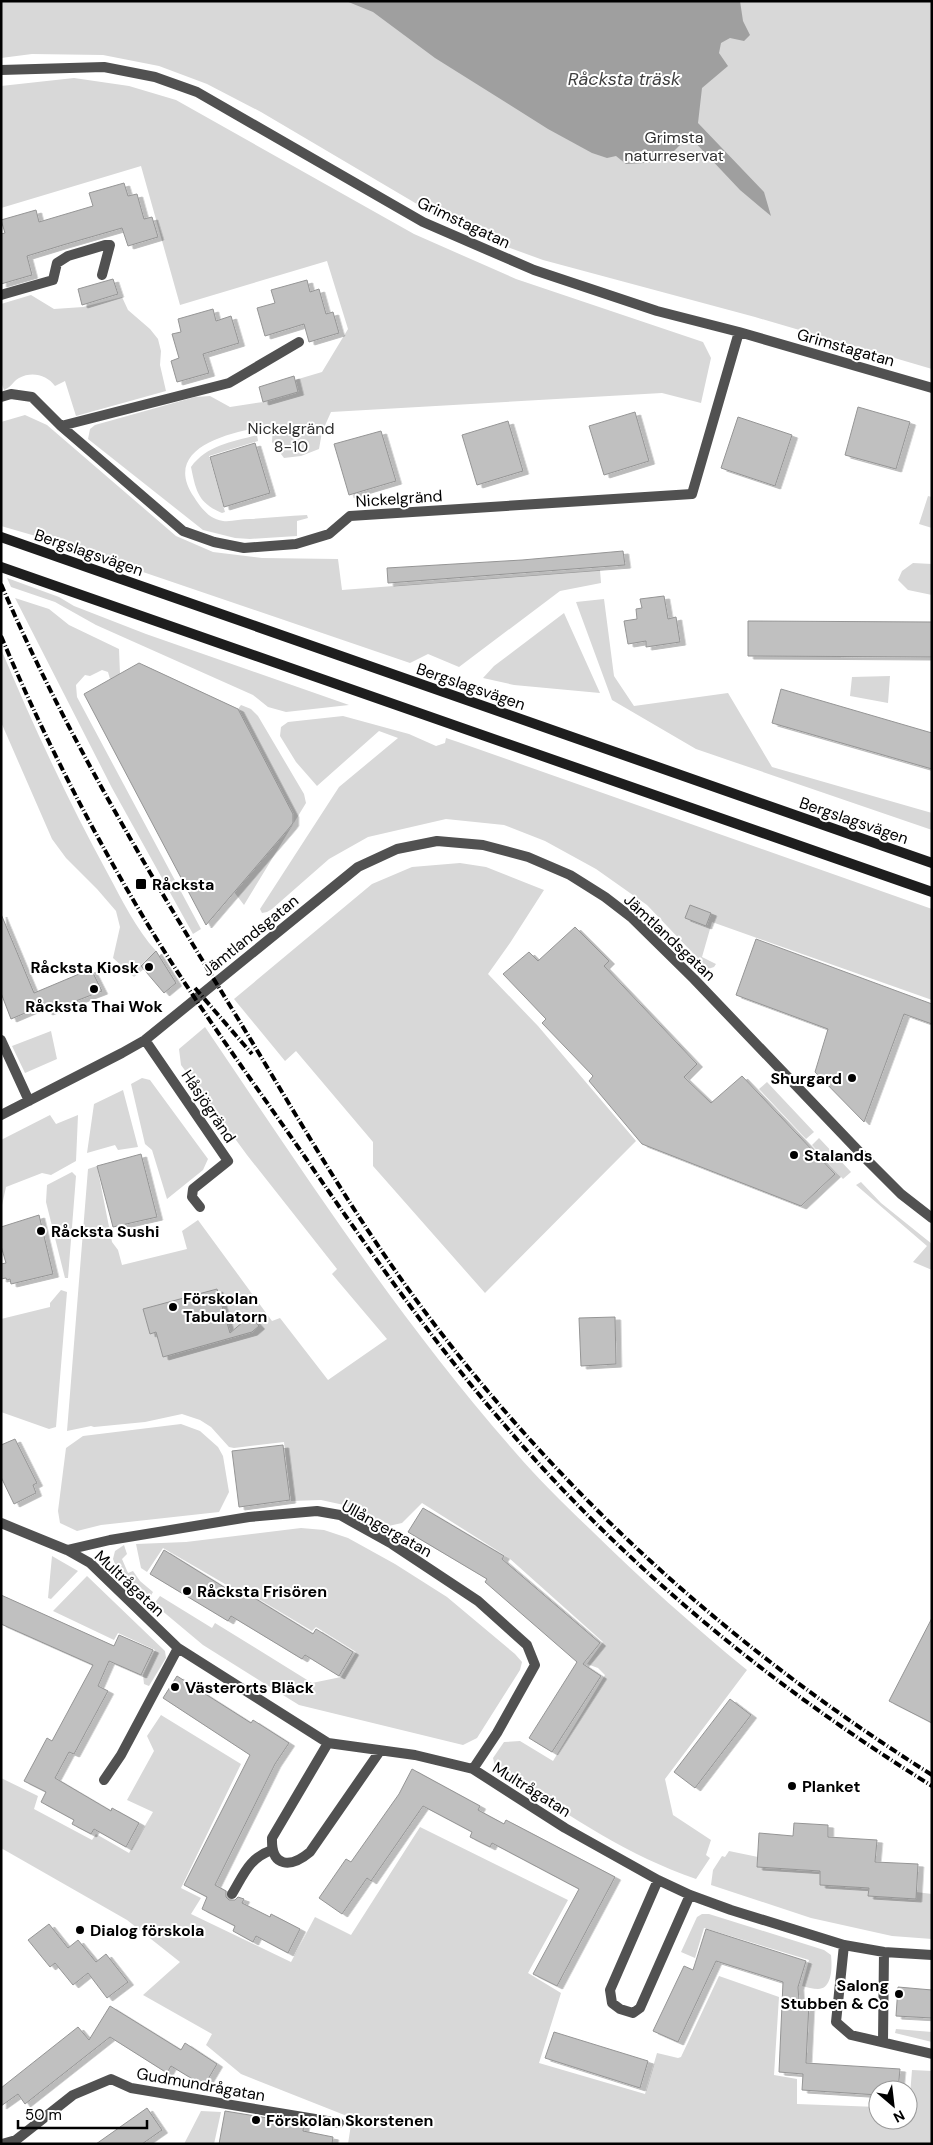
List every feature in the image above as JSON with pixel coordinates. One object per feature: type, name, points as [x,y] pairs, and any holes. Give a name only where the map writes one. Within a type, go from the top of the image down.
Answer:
[{"type":"main road","name":"Bergslagsvägen","points":[[1,537],[932,863]]},
{"type":"main road","points":[[1,567],[932,892]]},
{"type":"street","name":"Grimstagatan","points":[[1,70],[104,67],[155,77],[197,92],[423,222],[534,270],[657,311],[739,332],[932,388]]},
{"type":"street","points":[[1,295],[53,280],[57,263],[68,256],[98,246],[110,246],[102,275]]},
{"type":"street","name":"Nickelgränd","points":[[1,396],[11,394],[32,397],[61,426],[183,531],[214,542],[244,548],[296,544],[329,534],[350,516],[692,494],[739,332]]},
{"type":"street","points":[[61,426],[229,383],[299,342]]},
{"type":"street","name":"Jämtlandsgatan","points":[[1,1115],[145,1040],[358,867],[397,849],[438,841],[483,845],[528,857],[570,875],[605,896],[631,917],[694,979],[901,1194],[932,1218]]},
{"type":"street","points":[[1,1040],[29,1101]]},
{"type":"street","name":"Håsjögränd","points":[[145,1040],[228,1160],[193,1189],[192,1197],[200,1207]]},
{"type":"street","name":"Ullångergatan","points":[[67,1550],[110,1540],[249,1517],[317,1511],[340,1515],[392,1544],[453,1583],[501,1620],[527,1645],[535,1664],[497,1733],[473,1770]]},
{"type":"street","name":"Multrågatan","points":[[1,1523],[67,1550],[90,1563],[178,1648],[328,1743],[415,1755],[473,1770],[565,1828],[658,1880],[690,1895],[844,1945],[884,1952],[932,1955]]},
{"type":"street","points":[[104,1780],[121,1755],[178,1648]]},
{"type":"street","points":[[328,1743],[272,1838],[272,1850],[279,1861],[288,1864],[300,1861],[310,1852],[380,1750]]},
{"type":"street","points":[[232,1894],[251,1862],[260,1854],[272,1850]]},
{"type":"street","points":[[658,1880],[610,1990],[612,2003],[620,2009],[633,2013],[640,2008],[690,1895]]},
{"type":"street","points":[[844,1945],[836,2022],[850,2035],[932,2054]]},
{"type":"street","points":[[882,2042],[884,1952]]},
{"type":"street","name":"Gudmundrågatan","points":[[2,2144],[16,2142],[73,2095],[111,2079],[131,2088],[340,2123]]},
{"type":"green space","name":"Grimsta naturreservat","points":[[1,1],[932,1],[932,369],[755,317],[543,260],[488,240],[422,207],[261,112],[207,84],[159,66],[103,55],[32,54],[1,58]]},
{"type":"green space","name":"Nickelgränd 8-10","points":[[74,78],[129,86],[176,100],[414,234],[516,279],[703,342],[711,358],[701,403],[662,393],[331,412],[322,432],[319,449],[301,456],[284,458],[272,442],[273,425],[241,431],[207,444],[194,453],[187,465],[186,479],[200,505],[214,518],[223,521],[307,515],[308,518],[297,521],[297,536],[250,539],[235,538],[203,530],[88,439],[90,429],[95,425],[195,397],[210,396],[230,407],[263,402],[298,392],[295,380],[322,372],[348,329],[327,261],[180,305],[141,166],[1,208],[1,86]]},
{"type":"green space","points":[[31,295],[54,309],[83,307],[122,297],[128,310],[150,329],[158,339],[161,351],[160,365],[166,391],[76,416],[65,381],[55,386],[44,377],[29,375],[19,378],[4,390],[1,382],[1,304]]},
{"type":"green space","points":[[25,415],[47,425],[176,536],[213,552],[262,558],[338,559],[342,590],[600,570],[601,583],[560,591],[459,667],[428,654],[410,663],[46,539],[1,526],[1,422]]},
{"type":"green space","points":[[257,435],[258,441],[209,456],[225,512],[222,513],[214,509],[199,495],[191,467],[212,449],[229,442]]},
{"type":"green space","points":[[928,496],[932,497],[932,528],[919,524]]},
{"type":"green space","points":[[913,563],[932,564],[932,595],[908,590],[898,580],[902,571]]},
{"type":"green space","points":[[7,578],[59,597],[74,606],[146,634],[349,705],[286,712],[268,707],[253,695],[96,625],[55,602],[11,587]]},
{"type":"green space","points":[[15,598],[49,609],[69,625],[119,649],[120,674],[110,679],[108,672],[102,670],[90,676],[85,675],[76,685],[77,697],[201,929],[193,934],[112,788]]},
{"type":"green space","points":[[604,599],[614,676],[634,706],[728,693],[772,767],[932,813],[932,830],[696,749],[612,700],[576,602]]},
{"type":"green space","points":[[564,613],[600,693],[514,685],[483,678],[494,666]]},
{"type":"green space","points":[[1,649],[38,734],[79,819],[130,914],[156,951],[141,965],[144,969],[134,977],[113,958],[120,927],[116,911],[66,858],[52,839],[1,722]]},
{"type":"green space","points":[[890,676],[888,703],[850,696],[852,677]]},
{"type":"green space","points":[[241,705],[251,709],[258,716],[304,794],[306,803],[244,905],[234,892],[290,827],[293,823],[293,814],[238,709]]},
{"type":"green space","points":[[343,716],[409,734],[436,746],[445,743],[446,738],[932,909],[932,1000],[712,922],[702,957],[716,964],[708,969],[647,905],[596,869],[545,841],[504,825],[446,819],[368,837],[329,859],[272,909],[262,913],[260,909],[339,787],[398,738],[379,731],[317,786],[296,762],[280,736],[281,727],[288,722]]},
{"type":"green space","points":[[460,863],[486,867],[544,890],[488,974],[538,1026],[636,1141],[485,1293],[373,1166],[373,1142],[296,1051],[285,1061],[234,999],[372,884],[412,867]]},
{"type":"green space","points":[[205,1027],[353,1244],[472,1402],[543,1483],[572,1512],[668,1602],[747,1670],[665,1779],[673,1815],[711,1840],[706,1855],[710,1858],[696,1879],[669,1869],[617,1844],[567,1814],[495,1766],[493,1758],[504,1742],[520,1741],[553,1761],[605,1675],[598,1668],[587,1664],[603,1642],[509,1558],[422,1503],[402,1523],[384,1527],[344,1505],[321,1500],[291,1501],[284,1442],[229,1447],[211,1427],[200,1420],[182,1414],[145,1422],[91,1426],[67,1431],[88,1169],[97,1166],[112,1242],[118,1250],[122,1265],[187,1249],[182,1231],[198,1220],[272,1321],[280,1318],[328,1380],[387,1339],[332,1274],[337,1269],[247,1155],[181,1065],[179,1049]]},
{"type":"green space","points":[[51,1031],[57,1059],[25,1073],[12,1046]]},
{"type":"green space","points":[[142,1078],[150,1080],[208,1159],[203,1170],[167,1199],[152,1150],[145,1144],[131,1084]]},
{"type":"green space","points":[[767,1082],[814,1132],[806,1139],[759,1089]]},
{"type":"green space","points":[[123,1090],[138,1147],[118,1150],[115,1145],[87,1153],[94,1104]]},
{"type":"green space","points":[[50,1115],[56,1124],[78,1115],[76,1161],[51,1175],[42,1173],[6,1187],[1,1210],[1,1140]]},
{"type":"green space","points":[[819,1138],[851,1172],[843,1179],[812,1145]]},
{"type":"green space","points":[[72,1172],[76,1176],[68,1278],[65,1278],[46,1202],[47,1185]]},
{"type":"green space","points":[[861,1182],[881,1203],[932,1244],[932,1270],[913,1262],[927,1246],[856,1185]]},
{"type":"green space","points":[[61,1290],[67,1292],[56,1427],[49,1429],[1,1412],[1,1319],[50,1307],[50,1303]]},
{"type":"green space","points":[[181,1424],[200,1431],[218,1447],[223,1456],[229,1492],[219,1512],[101,1525],[77,1531],[60,1523],[58,1511],[66,1448],[83,1436]]},
{"type":"green space","points":[[301,1528],[324,1530],[348,1538],[395,1564],[447,1597],[522,1662],[520,1670],[477,1738],[463,1745],[299,1705],[203,1645],[154,1604],[160,1596],[212,1628],[215,1623],[312,1683],[341,1677],[356,1652],[316,1627],[312,1631],[240,1588],[237,1591],[163,1548],[147,1572],[141,1568],[136,1544],[186,1542]]},
{"type":"green space","points":[[124,1545],[127,1554],[122,1559],[128,1573],[133,1571],[140,1581],[153,1592],[149,1599],[117,1569],[113,1559],[115,1551]]},
{"type":"green space","points":[[52,1556],[78,1571],[51,1599],[48,1598]]},
{"type":"green space","points":[[87,1576],[165,1651],[166,1658],[149,1686],[144,1684],[143,1675],[155,1650],[118,1633],[114,1640],[53,1611]]},
{"type":"green space","points":[[161,1715],[241,1764],[181,1888],[201,1898],[191,1914],[291,1962],[315,1917],[351,1935],[420,1827],[568,1900],[528,1973],[561,1993],[539,2063],[645,2094],[657,2053],[681,2057],[719,1976],[779,1997],[774,2075],[797,2079],[797,2104],[868,2107],[868,2130],[918,2130],[918,2080],[911,2080],[912,2070],[932,2071],[932,2144],[348,2144],[352,2118],[241,2074],[206,2045],[212,2034],[143,1995],[180,1962],[127,1920],[1,1848],[1,1778],[38,1796],[34,1809],[92,1840],[96,1834],[129,1853],[153,1812],[127,1800],[154,1751],[147,1736]]},
{"type":"green space","points":[[729,1851],[758,1857],[757,1867],[820,1871],[820,1885],[869,1888],[868,1896],[916,1899],[916,1892],[932,1894],[932,1939],[892,1936],[811,1918],[711,1885],[713,1870],[722,1856],[725,1857]]},
{"type":"green space","points":[[702,1914],[709,1914],[824,1950],[831,1955],[829,1981],[823,1988],[818,1989],[802,1986],[809,1960],[704,1928],[695,1958],[681,1952],[697,1917]]},
{"type":"green space","points":[[896,2029],[932,2032],[932,2042],[895,2033]]},
{"type":"green space","points":[[201,2111],[221,2112],[214,2144],[184,2144]]},
{"type":"water","name":"Råcksta träsk","points":[[346,1],[740,1],[743,21],[750,35],[744,41],[730,38],[721,43],[719,53],[728,66],[702,88],[698,123],[764,192],[771,216],[740,190],[689,136],[663,162],[626,164],[616,156],[607,158],[592,153],[548,129],[435,58],[373,12]]},
{"type":"building","points":[[124,183],[128,196],[137,194],[144,219],[152,217],[158,237],[128,246],[122,228],[63,245],[27,256],[32,275],[1,284],[1,234],[5,233],[1,220],[36,210],[39,222],[93,206],[89,193]]},
{"type":"building","points":[[113,279],[118,294],[82,305],[78,289]]},
{"type":"building","points":[[307,280],[310,292],[319,289],[326,314],[333,312],[339,333],[309,342],[304,324],[265,336],[257,308],[275,303],[271,290]]},
{"type":"building","points":[[213,309],[216,321],[231,316],[239,343],[203,354],[209,373],[177,382],[171,361],[179,358],[172,334],[181,332],[178,319]]},
{"type":"building","points":[[294,376],[298,392],[263,402],[259,387]]},
{"type":"building","points":[[858,407],[910,422],[896,469],[845,455]]},
{"type":"building","points":[[635,412],[649,461],[604,475],[589,426]]},
{"type":"building","points":[[738,417],[792,435],[775,486],[721,468]]},
{"type":"building","points":[[508,421],[523,471],[477,485],[462,435]]},
{"type":"building","points":[[381,431],[396,481],[349,495],[334,444]]},
{"type":"building","points":[[255,443],[270,493],[224,507],[210,457]]},
{"type":"building","points":[[623,551],[625,565],[388,583],[387,568],[522,560]]},
{"type":"building","points":[[664,596],[668,619],[676,617],[680,642],[646,647],[646,641],[628,644],[624,621],[637,619],[636,609],[642,608],[640,599]]},
{"type":"building","points":[[748,621],[932,622],[932,657],[748,656]]},
{"type":"building","points":[[139,663],[238,709],[293,814],[293,823],[290,827],[206,925],[84,694]]},
{"type":"building","points":[[781,689],[932,733],[932,769],[772,723]]},
{"type":"building","points":[[690,905],[711,913],[706,926],[685,918]]},
{"type":"building","points":[[1,914],[34,993],[91,969],[102,991],[47,1012],[44,1005],[11,1019],[1,993]]},
{"type":"building","points":[[575,927],[609,961],[604,966],[697,1064],[684,1077],[711,1103],[742,1076],[835,1174],[801,1206],[642,1144],[589,1081],[593,1076],[542,1023],[546,1019],[503,974],[529,952],[538,961]]},
{"type":"building","points":[[756,939],[932,1004],[932,1024],[904,1014],[864,1122],[815,1072],[828,1029],[736,995]]},
{"type":"building","points":[[156,951],[176,983],[164,993],[141,966]]},
{"type":"building","points":[[141,1154],[157,1217],[113,1227],[97,1166]]},
{"type":"building","points":[[39,1215],[53,1274],[11,1284],[10,1279],[1,1279],[1,1264],[6,1263],[1,1246],[1,1227]]},
{"type":"building","name":"Förskolan Tabulatorn","points":[[217,1289],[230,1333],[250,1316],[259,1326],[252,1332],[163,1357],[156,1332],[150,1334],[143,1309]]},
{"type":"building","points":[[615,1317],[616,1364],[581,1366],[579,1318]]},
{"type":"building","points":[[15,1439],[37,1483],[33,1485],[36,1493],[14,1504],[1,1477],[1,1445]]},
{"type":"building","points":[[283,1445],[290,1500],[239,1507],[232,1451]]},
{"type":"building","points":[[423,1508],[504,1556],[502,1559],[600,1643],[583,1664],[601,1676],[552,1752],[529,1738],[577,1662],[485,1582],[487,1579],[408,1532]]},
{"type":"building","points":[[164,1550],[240,1597],[243,1591],[313,1634],[316,1629],[353,1652],[339,1676],[305,1655],[302,1659],[231,1616],[228,1621],[150,1574]]},
{"type":"building","points":[[1,1595],[114,1646],[119,1635],[153,1650],[141,1675],[109,1661],[98,1686],[108,1691],[74,1754],[69,1752],[55,1778],[111,1811],[112,1808],[139,1823],[126,1847],[94,1829],[91,1834],[72,1824],[74,1820],[41,1802],[46,1792],[24,1781],[47,1738],[52,1741],[93,1665],[1,1624]]},
{"type":"building","points":[[932,1618],[932,1723],[889,1701]]},
{"type":"building","points":[[177,1676],[251,1723],[253,1720],[289,1743],[275,1764],[215,1885],[226,1891],[226,1897],[229,1900],[235,1900],[238,1897],[244,1899],[242,1903],[270,1917],[271,1914],[300,1929],[288,1953],[256,1936],[253,1942],[233,1931],[235,1926],[202,1909],[207,1897],[184,1885],[250,1755],[163,1698]]},
{"type":"building","points":[[730,1699],[751,1715],[695,1788],[674,1772]]},
{"type":"building","points":[[412,1769],[480,1806],[478,1810],[504,1824],[506,1820],[615,1877],[557,1986],[533,1974],[579,1889],[492,1843],[490,1847],[470,1837],[472,1832],[423,1806],[371,1881],[367,1878],[342,1914],[319,1898],[346,1859],[351,1862],[399,1794]]},
{"type":"building","points":[[794,1823],[828,1825],[828,1837],[877,1840],[875,1862],[918,1864],[916,1899],[868,1896],[869,1888],[820,1885],[820,1871],[757,1867],[759,1833],[793,1836]]},
{"type":"building","points":[[49,1924],[68,1948],[78,1940],[96,1962],[106,1954],[128,1982],[107,1998],[88,1973],[73,1985],[55,1963],[50,1967],[28,1940]]},
{"type":"building","points":[[706,1929],[806,1961],[798,1987],[799,2002],[809,2003],[806,2063],[900,2069],[899,2080],[868,2080],[868,2094],[802,2090],[803,2074],[779,2072],[783,1982],[716,1961],[678,2042],[653,2031],[684,1966],[693,1970]]},
{"type":"building","points":[[898,1987],[932,1990],[932,2018],[896,2016]]},
{"type":"building","points":[[110,2006],[181,2050],[185,2043],[217,2064],[204,2086],[171,2066],[167,2073],[110,2037],[25,2104],[18,2094],[1,2106],[1,2088],[78,2027],[89,2040]]},
{"type":"building","points":[[554,2032],[648,2061],[640,2088],[545,2058]]},
{"type":"building","points":[[147,2108],[162,2130],[142,2144],[96,2144]]},
{"type":"building","name":"Förskolan Skorstenen","points":[[225,2111],[304,2124],[303,2131],[333,2137],[332,2144],[219,2144]]},
{"type":"railway","points":[[1,584],[25,639],[79,746],[167,902],[318,1152],[365,1226],[414,1297],[469,1368],[526,1436],[587,1500],[650,1561],[716,1619],[785,1674],[857,1726],[932,1775]]},
{"type":"railway","points":[[1,636],[35,714],[73,790],[113,865],[156,938],[187,987],[365,1243],[417,1316],[473,1387],[549,1475],[598,1526],[650,1575],[703,1621],[814,1707],[872,1748],[932,1786]]},
{"type":"railway","points":[[195,988],[252,1054]]},
{"type":"place","name":"Råcksta","points":[[141,884]]},
{"type":"place","name":"Råcksta Kiosk","points":[[149,967]]},
{"type":"place","name":"Råcksta Thai Wok","points":[[94,989]]},
{"type":"place","name":"Shurgard","points":[[852,1078]]},
{"type":"place","name":"Stalands","points":[[794,1155]]},
{"type":"place","name":"Råcksta Sushi","points":[[41,1231]]},
{"type":"place","name":"Förskolan Tabulatorn","points":[[173,1307]]},
{"type":"place","name":"Råcksta Frisören","points":[[187,1591]]},
{"type":"place","name":"Västerorts Bläck","points":[[175,1687]]},
{"type":"place","name":"Planket","points":[[792,1786]]},
{"type":"place","name":"Dialog förskola","points":[[80,1930]]},
{"type":"place","name":"Salong Stubben & Co","points":[[899,1994]]},
{"type":"place","name":"Förskolan Skorstenen","points":[[256,2120]]}]
